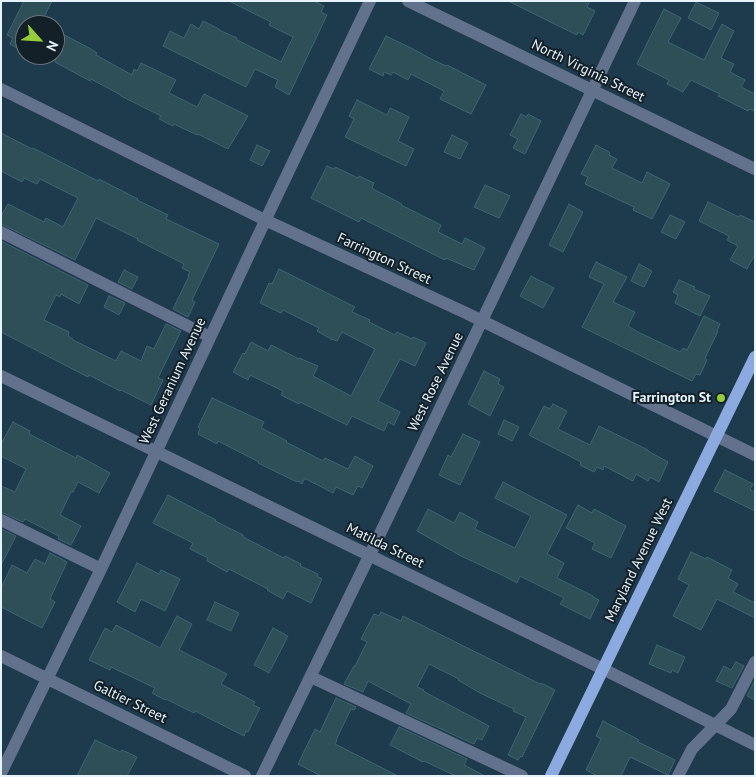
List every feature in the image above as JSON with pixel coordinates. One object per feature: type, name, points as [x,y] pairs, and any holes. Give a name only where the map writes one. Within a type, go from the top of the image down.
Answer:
[{"type":"main road","name":"Maryland Avenue West","points":[[551,776],[755,357]]},
{"type":"street","name":"West Geranium Avenue","points":[[1,773],[101,569],[370,1]]},
{"type":"street","name":"North Virginia Street","points":[[408,1],[755,169]]},
{"type":"street","name":"West Rose Avenue","points":[[262,776],[370,555],[634,1]]},
{"type":"street","name":"Farrington Street","points":[[1,89],[265,220],[482,320],[755,456]]},
{"type":"street","points":[[1,232],[210,336]]},
{"type":"street","name":"Matilda Street","points":[[1,376],[755,745]]},
{"type":"street","points":[[1,520],[101,569]]},
{"type":"street","name":"Galtier Street","points":[[1,656],[245,776]]},
{"type":"street","points":[[678,776],[692,749],[731,709],[755,662]]},
{"type":"street","points":[[311,677],[522,776]]},
{"type":"building","points":[[24,1],[52,1],[45,15],[17,15]]},
{"type":"building","points":[[229,1],[314,1],[324,6],[321,12],[327,15],[289,95],[275,87],[278,80],[255,69],[246,87],[163,46],[170,31],[184,38],[191,24],[199,29],[203,21],[281,62],[293,37],[269,25],[271,22]]},
{"type":"building","points":[[508,1],[590,1],[587,7],[595,11],[583,35],[578,32],[577,35]]},
{"type":"building","points":[[696,2],[719,13],[711,30],[688,18]]},
{"type":"building","points":[[664,9],[681,18],[668,42],[704,60],[722,24],[734,31],[721,58],[734,64],[730,72],[745,80],[741,87],[755,94],[755,111],[749,109],[748,111],[718,96],[720,94],[691,80],[683,92],[667,84],[669,80],[637,64]]},
{"type":"building","points":[[15,19],[15,47],[10,44],[13,38],[7,35]]},
{"type":"building","points":[[65,35],[132,75],[134,69],[137,71],[141,63],[176,80],[169,93],[197,107],[204,94],[248,116],[228,149],[198,134],[174,124],[173,126],[159,119],[161,116],[91,79],[90,81],[61,65],[65,65]]},
{"type":"building","points":[[386,36],[486,85],[471,114],[440,99],[444,91],[411,74],[408,80],[393,72],[391,75],[384,72],[383,76],[369,69]]},
{"type":"building","points":[[357,100],[387,115],[390,108],[409,117],[398,141],[414,149],[406,166],[345,137],[354,119],[349,116]]},
{"type":"building","points":[[521,114],[527,117],[528,114],[541,121],[525,154],[513,148],[518,139],[510,135]]},
{"type":"building","points":[[1,133],[98,181],[99,179],[168,215],[166,219],[219,244],[192,300],[195,302],[188,317],[173,309],[190,272],[182,268],[184,264],[96,218],[75,260],[1,224],[1,216],[8,204],[44,222],[46,218],[63,227],[78,198],[40,179],[37,184],[24,178],[22,182],[1,171]]},
{"type":"building","points":[[452,135],[468,143],[460,159],[444,152]]},
{"type":"building","points":[[257,145],[270,151],[262,166],[250,160]]},
{"type":"building","points":[[596,145],[617,159],[612,168],[642,183],[647,172],[670,184],[652,219],[633,210],[634,207],[585,184],[588,177],[581,174]]},
{"type":"building","points":[[327,166],[334,169],[335,167],[374,183],[372,188],[375,190],[441,225],[438,232],[462,244],[465,238],[485,248],[474,270],[446,258],[445,260],[361,218],[359,222],[311,198]]},
{"type":"building","points":[[485,185],[510,196],[499,218],[474,207]]},
{"type":"building","points":[[708,202],[739,217],[740,215],[755,222],[755,254],[747,269],[730,260],[738,246],[727,240],[729,236],[699,221]]},
{"type":"building","points":[[569,204],[583,212],[563,252],[549,245]]},
{"type":"building","points":[[670,215],[685,222],[676,239],[661,232]]},
{"type":"building","points":[[1,241],[88,285],[79,304],[61,294],[60,297],[56,295],[44,320],[69,332],[68,336],[73,340],[116,361],[121,351],[141,361],[147,346],[154,349],[166,324],[181,331],[158,378],[163,380],[151,405],[89,375],[88,377],[1,332]]},
{"type":"building","points":[[596,262],[627,277],[613,302],[635,312],[628,326],[638,332],[680,352],[683,348],[687,350],[704,316],[720,324],[705,358],[707,360],[700,375],[696,374],[692,381],[582,327],[604,284],[589,277]]},
{"type":"building","points":[[639,264],[652,271],[644,287],[631,281]]},
{"type":"building","points":[[279,269],[355,307],[352,312],[370,320],[369,322],[395,335],[397,332],[426,343],[415,366],[400,359],[378,401],[400,412],[394,425],[388,422],[384,431],[352,416],[347,425],[281,395],[283,391],[250,375],[248,380],[233,372],[251,342],[268,351],[271,345],[318,366],[313,376],[351,396],[375,349],[342,332],[337,341],[331,339],[317,331],[319,328],[283,310],[281,313],[260,303],[269,283],[272,284]]},
{"type":"building","points":[[124,270],[138,277],[132,289],[118,282]]},
{"type":"building","points":[[531,276],[554,288],[543,308],[520,296]]},
{"type":"building","points":[[679,280],[710,296],[700,316],[675,303],[678,295],[673,292]]},
{"type":"building","points":[[109,296],[125,303],[119,315],[104,307]]},
{"type":"building","points":[[484,371],[500,379],[498,384],[504,387],[490,416],[468,404]]},
{"type":"building","points":[[212,398],[264,422],[261,428],[323,461],[325,458],[348,469],[355,456],[373,466],[362,488],[358,486],[353,495],[336,487],[333,493],[306,479],[304,479],[302,484],[218,441],[217,444],[198,434],[200,428],[198,427]]},
{"type":"building","points":[[553,404],[567,411],[558,429],[590,445],[599,426],[668,462],[659,482],[650,477],[648,481],[636,474],[633,481],[604,466],[603,470],[597,467],[594,472],[580,465],[581,462],[529,435],[544,406],[550,409]]},
{"type":"building","points":[[504,420],[519,427],[512,441],[498,434]]},
{"type":"building","points":[[13,422],[30,431],[29,434],[76,458],[77,455],[110,473],[99,493],[78,482],[73,492],[71,492],[60,515],[81,526],[71,545],[58,539],[59,536],[25,519],[23,522],[1,512],[1,486],[15,492],[26,469],[1,456],[1,444]]},
{"type":"building","points":[[463,434],[480,442],[460,485],[439,475],[448,455],[451,457]]},
{"type":"building","points":[[725,470],[753,484],[750,490],[755,492],[755,511],[714,491]]},
{"type":"building","points":[[503,482],[567,515],[547,554],[564,563],[557,578],[599,600],[590,619],[560,604],[564,598],[520,576],[517,583],[461,556],[417,531],[428,509],[454,523],[460,512],[478,522],[475,529],[515,548],[531,516],[495,498]]},
{"type":"building","points":[[168,495],[243,535],[243,537],[284,558],[285,556],[301,564],[300,566],[318,574],[317,576],[322,579],[311,603],[287,591],[283,599],[229,569],[227,572],[207,561],[208,558],[190,549],[193,543],[153,523]]},
{"type":"building","points":[[578,505],[592,513],[594,509],[626,526],[611,558],[592,549],[595,543],[566,528]]},
{"type":"building","points":[[1,529],[16,536],[1,565]]},
{"type":"building","points":[[691,552],[706,559],[707,557],[732,570],[728,578],[738,584],[733,592],[755,603],[755,618],[717,599],[701,630],[673,616],[689,585],[678,579]]},
{"type":"building","points":[[50,553],[67,562],[50,599],[55,602],[42,628],[1,607],[1,588],[12,565],[27,573],[35,559],[45,564]]},
{"type":"building","points":[[137,563],[159,574],[161,570],[180,579],[165,611],[141,599],[135,612],[117,602]]},
{"type":"building","points":[[215,602],[239,613],[231,631],[207,620]]},
{"type":"building","points":[[381,612],[401,621],[403,616],[555,690],[522,757],[518,760],[508,755],[526,717],[429,664],[417,687],[489,726],[482,740],[477,738],[474,744],[406,713],[411,704],[368,681],[363,692],[344,684],[367,642],[361,639],[374,614],[379,616]]},
{"type":"building","points":[[177,616],[192,624],[179,650],[227,674],[221,684],[255,702],[253,705],[260,708],[244,736],[195,711],[194,713],[152,693],[155,688],[111,667],[110,670],[89,660],[105,628],[112,632],[116,625],[160,648]]},
{"type":"building","points":[[273,628],[288,636],[269,673],[254,665]]},
{"type":"building","points":[[657,645],[685,657],[678,673],[672,670],[671,673],[649,664]]},
{"type":"building","points":[[736,662],[744,666],[732,688],[716,681],[724,666],[731,670]]},
{"type":"building","points":[[755,680],[755,700],[747,696]]},
{"type":"building","points":[[336,698],[356,707],[354,710],[351,709],[335,744],[398,776],[321,776],[298,764],[315,729],[320,732]]},
{"type":"building","points":[[603,721],[639,740],[638,742],[675,760],[668,775],[630,757],[621,776],[597,776],[586,770],[601,739],[596,736]]},
{"type":"building","points":[[399,727],[467,759],[464,765],[485,776],[456,776],[390,745]]},
{"type":"building","points":[[95,740],[120,752],[122,750],[137,757],[127,776],[77,776]]},
{"type":"place","name":"Farrington St","points":[[721,398]]}]
